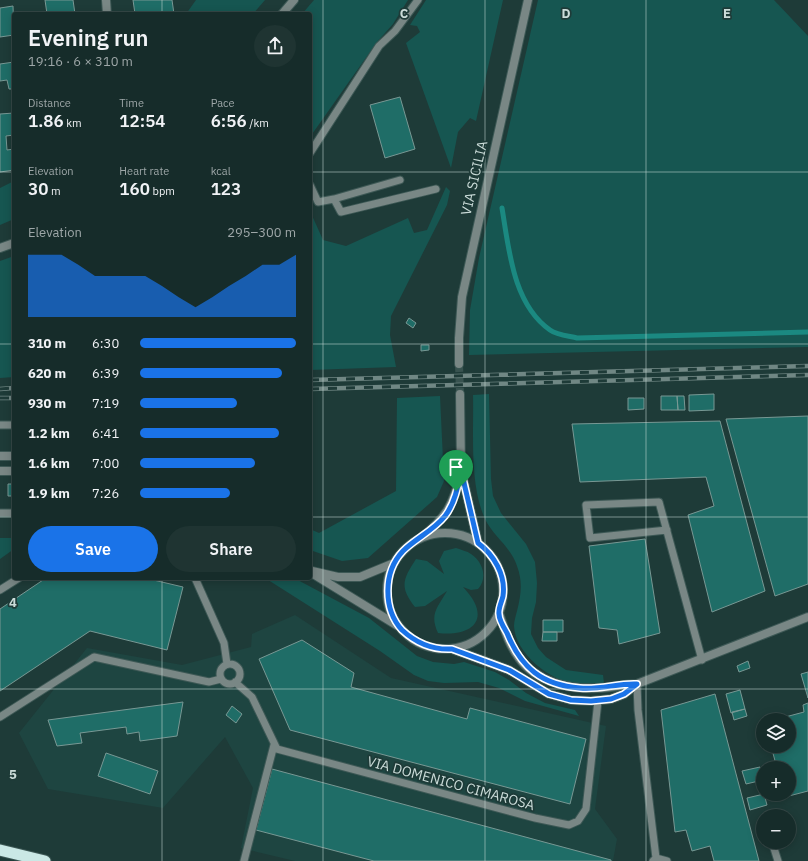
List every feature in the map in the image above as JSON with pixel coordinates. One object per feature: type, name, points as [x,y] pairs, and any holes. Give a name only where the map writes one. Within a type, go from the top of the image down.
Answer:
[{"type":"highway","points":[[0,850],[45,861]]},
{"type":"street","points":[[106,0],[107,12]]},
{"type":"street","points":[[284,12],[294,0]]},
{"type":"street","name":"VIA SICILIA","points":[[459,364],[462,297],[528,0]]},
{"type":"street","points":[[0,248],[12,244]]},
{"type":"street","points":[[460,394],[461,470],[478,543]]},
{"type":"street","points":[[0,456],[12,456]]},
{"type":"street","points":[[400,627],[391,612],[388,596],[389,579],[394,563],[402,552],[437,525],[446,515],[453,501],[461,470]]},
{"type":"street","points":[[0,471],[12,471]]},
{"type":"street","points":[[312,572],[400,627],[408,635],[422,644],[442,649],[452,649],[467,645],[485,634],[499,613],[503,594],[501,575],[488,550],[462,535],[452,533],[432,534],[422,537]]},
{"type":"street","points":[[312,571],[338,577],[360,577],[394,563]]},
{"type":"street","points":[[499,613],[519,658],[532,671],[544,678],[557,684],[579,688],[601,688],[621,684],[637,684]]},
{"type":"street","points":[[452,649],[509,670],[549,694],[571,700],[598,701],[618,697],[637,684],[702,660],[808,617]]},
{"type":"lane","points":[[312,150],[379,46],[395,31],[418,0]]},
{"type":"lane","points":[[312,190],[318,202],[334,199],[400,180]]},
{"type":"lane","points":[[334,199],[341,212],[436,189]]},
{"type":"lane","points":[[0,425],[12,425]]},
{"type":"lane","points":[[667,530],[590,538],[586,505],[659,502],[667,530],[702,660]]},
{"type":"lane","points":[[0,513],[12,513]]},
{"type":"lane","points":[[0,590],[16,580]]},
{"type":"lane","points":[[196,580],[224,644],[227,664]]},
{"type":"lane","points":[[0,718],[94,657],[209,682],[221,678]]},
{"type":"lane","points":[[227,664],[221,670],[221,678],[225,682],[235,682],[252,697],[274,745],[244,861]]},
{"type":"lane","points":[[227,664],[232,664],[237,667],[240,672],[239,678],[235,682]]},
{"type":"lane","points":[[637,684],[638,710],[654,860],[667,861]]},
{"type":"lane","name":"VIA DOMENICO CIMAROSA","points":[[274,745],[276,749],[355,771],[535,818],[569,825],[578,821],[586,809],[598,701]]},
{"type":"lane","points":[[774,849],[778,861]]},
{"type":"shaded area","points":[[196,0],[265,0],[255,12],[187,12]]},
{"type":"shaded area","points":[[314,0],[408,0],[393,24],[377,42],[312,134],[312,12],[304,12]]},
{"type":"shaded area","points":[[426,0],[503,0],[476,121],[470,118],[458,132],[451,168],[406,43],[420,32],[417,26],[410,25]]},
{"type":"shaded area","points":[[538,0],[774,0],[808,36],[808,347],[469,355],[470,310],[479,258]]},
{"type":"shaded area","points":[[12,182],[12,220],[0,225],[0,188]]},
{"type":"shaded area","points":[[446,187],[450,191],[447,205],[391,316],[390,335],[396,367],[312,370],[312,215],[323,240],[346,246],[408,218],[414,233],[427,230]]},
{"type":"shaded area","points":[[12,257],[12,377],[0,378],[0,261]]},
{"type":"shaded area","points":[[489,394],[491,479],[493,496],[501,513],[526,544],[535,562],[537,583],[536,602],[532,618],[531,634],[538,648],[546,657],[566,670],[603,675],[604,683],[577,684],[556,678],[546,672],[528,656],[516,636],[514,624],[521,588],[519,572],[511,553],[488,525],[485,519],[480,505],[474,474],[473,395]]},
{"type":"shaded area","points":[[440,396],[444,481],[437,497],[368,558],[342,561],[312,551],[312,530],[319,533],[396,491],[397,398]]},
{"type":"shaded area","points":[[0,538],[12,538],[12,550],[0,559]]},
{"type":"shaded area","points":[[456,548],[468,552],[475,557],[479,561],[483,570],[483,580],[478,589],[471,590],[463,587],[477,607],[478,616],[475,623],[470,628],[462,632],[438,633],[434,621],[436,611],[447,591],[425,606],[415,607],[405,588],[406,578],[416,559],[427,561],[444,574],[439,561],[444,551]]},
{"type":"shaded area","points":[[268,580],[298,580],[369,618],[417,656],[433,662],[454,664],[464,662],[495,672],[509,680],[526,693],[545,703],[575,710],[579,716],[525,701],[499,688],[478,682],[444,683],[428,681],[414,675],[380,651]]},
{"type":"shaded area","points":[[295,615],[391,678],[606,726],[595,809],[617,839],[613,861],[295,861],[241,848],[253,788],[225,737],[163,808],[48,789],[19,733],[87,648],[182,665],[251,647],[252,634]]},
{"type":"building","points":[[45,0],[73,0],[75,12],[47,12]]},
{"type":"building","points":[[133,0],[172,0],[174,12],[135,12]]},
{"type":"building","points":[[13,6],[12,35],[0,37],[0,8]]},
{"type":"building","points":[[12,62],[12,89],[9,89],[7,80],[0,81],[0,64]]},
{"type":"building","points":[[400,97],[415,149],[385,158],[370,105]]},
{"type":"building","points":[[12,113],[12,135],[6,136],[7,150],[12,149],[12,170],[0,172],[0,114]]},
{"type":"building","points":[[409,318],[416,323],[413,328],[406,323]]},
{"type":"building","points":[[421,345],[429,345],[429,350],[421,351]]},
{"type":"building","points":[[714,394],[714,410],[689,411],[689,395]]},
{"type":"building","points":[[661,396],[677,396],[678,410],[661,410]]},
{"type":"building","points":[[677,396],[684,396],[685,410],[678,410]]},
{"type":"building","points":[[628,398],[644,398],[644,409],[628,410]]},
{"type":"building","points":[[808,416],[808,584],[775,596],[726,419]]},
{"type":"building","points":[[720,421],[765,591],[712,612],[688,515],[714,506],[706,477],[580,482],[572,424]]},
{"type":"building","points":[[8,484],[12,484],[12,496],[8,496]]},
{"type":"building","points":[[645,539],[660,633],[619,644],[617,630],[599,628],[589,546]]},
{"type":"building","points":[[43,580],[153,580],[183,587],[167,650],[90,631],[0,691],[0,609]]},
{"type":"building","points":[[543,620],[563,620],[563,632],[543,632]]},
{"type":"building","points":[[543,632],[557,632],[557,641],[542,641]]},
{"type":"building","points":[[302,640],[354,673],[351,687],[467,719],[470,708],[586,739],[570,804],[290,730],[259,659]]},
{"type":"building","points":[[748,661],[750,668],[739,672],[737,666]]},
{"type":"building","points":[[808,672],[808,698],[801,674]]},
{"type":"building","points":[[740,690],[745,709],[731,713],[726,694]]},
{"type":"building","points":[[715,694],[759,861],[714,861],[710,846],[692,851],[686,830],[675,832],[661,710]]},
{"type":"building","points":[[183,702],[177,736],[140,741],[139,732],[127,734],[126,727],[80,733],[82,743],[57,746],[48,720]]},
{"type":"building","points":[[808,703],[808,791],[796,794],[796,761],[775,761],[773,753],[796,753],[796,714],[804,712],[803,705]]},
{"type":"building","points":[[232,706],[242,714],[236,723],[226,715]]},
{"type":"building","points":[[745,709],[747,716],[734,720],[732,712]]},
{"type":"building","points":[[106,753],[158,771],[150,794],[98,776]]},
{"type":"building","points":[[756,768],[756,782],[746,784],[742,771]]},
{"type":"building","points":[[272,769],[611,861],[374,861],[256,830]]},
{"type":"building","points":[[756,796],[756,801],[766,801],[767,805],[750,810],[747,798]]},
{"type":"waterway","points":[[502,208],[507,241],[520,291],[528,306],[538,319],[550,330],[556,333],[577,338],[808,332]]},
{"type":"tunnel","points":[[459,364],[460,394]]},
{"type":"railway","points":[[312,380],[808,366]]},
{"type":"railway","points":[[312,389],[808,375]]},
{"type":"railway","points":[[0,389],[12,388]]},
{"type":"railway","points":[[0,398],[12,398]]},
{"type":"route","points":[[461,470],[478,543],[488,550],[498,566],[501,575],[503,594],[499,613],[513,648],[526,666],[544,678],[557,684],[579,688],[591,689],[621,684],[637,684],[624,694],[611,699],[598,701],[571,700],[549,694],[525,681],[509,670],[452,649],[432,648],[422,644],[414,640],[400,627],[391,612],[388,596],[389,579],[394,563],[402,552],[437,525],[446,515],[456,491],[461,470]]}]
